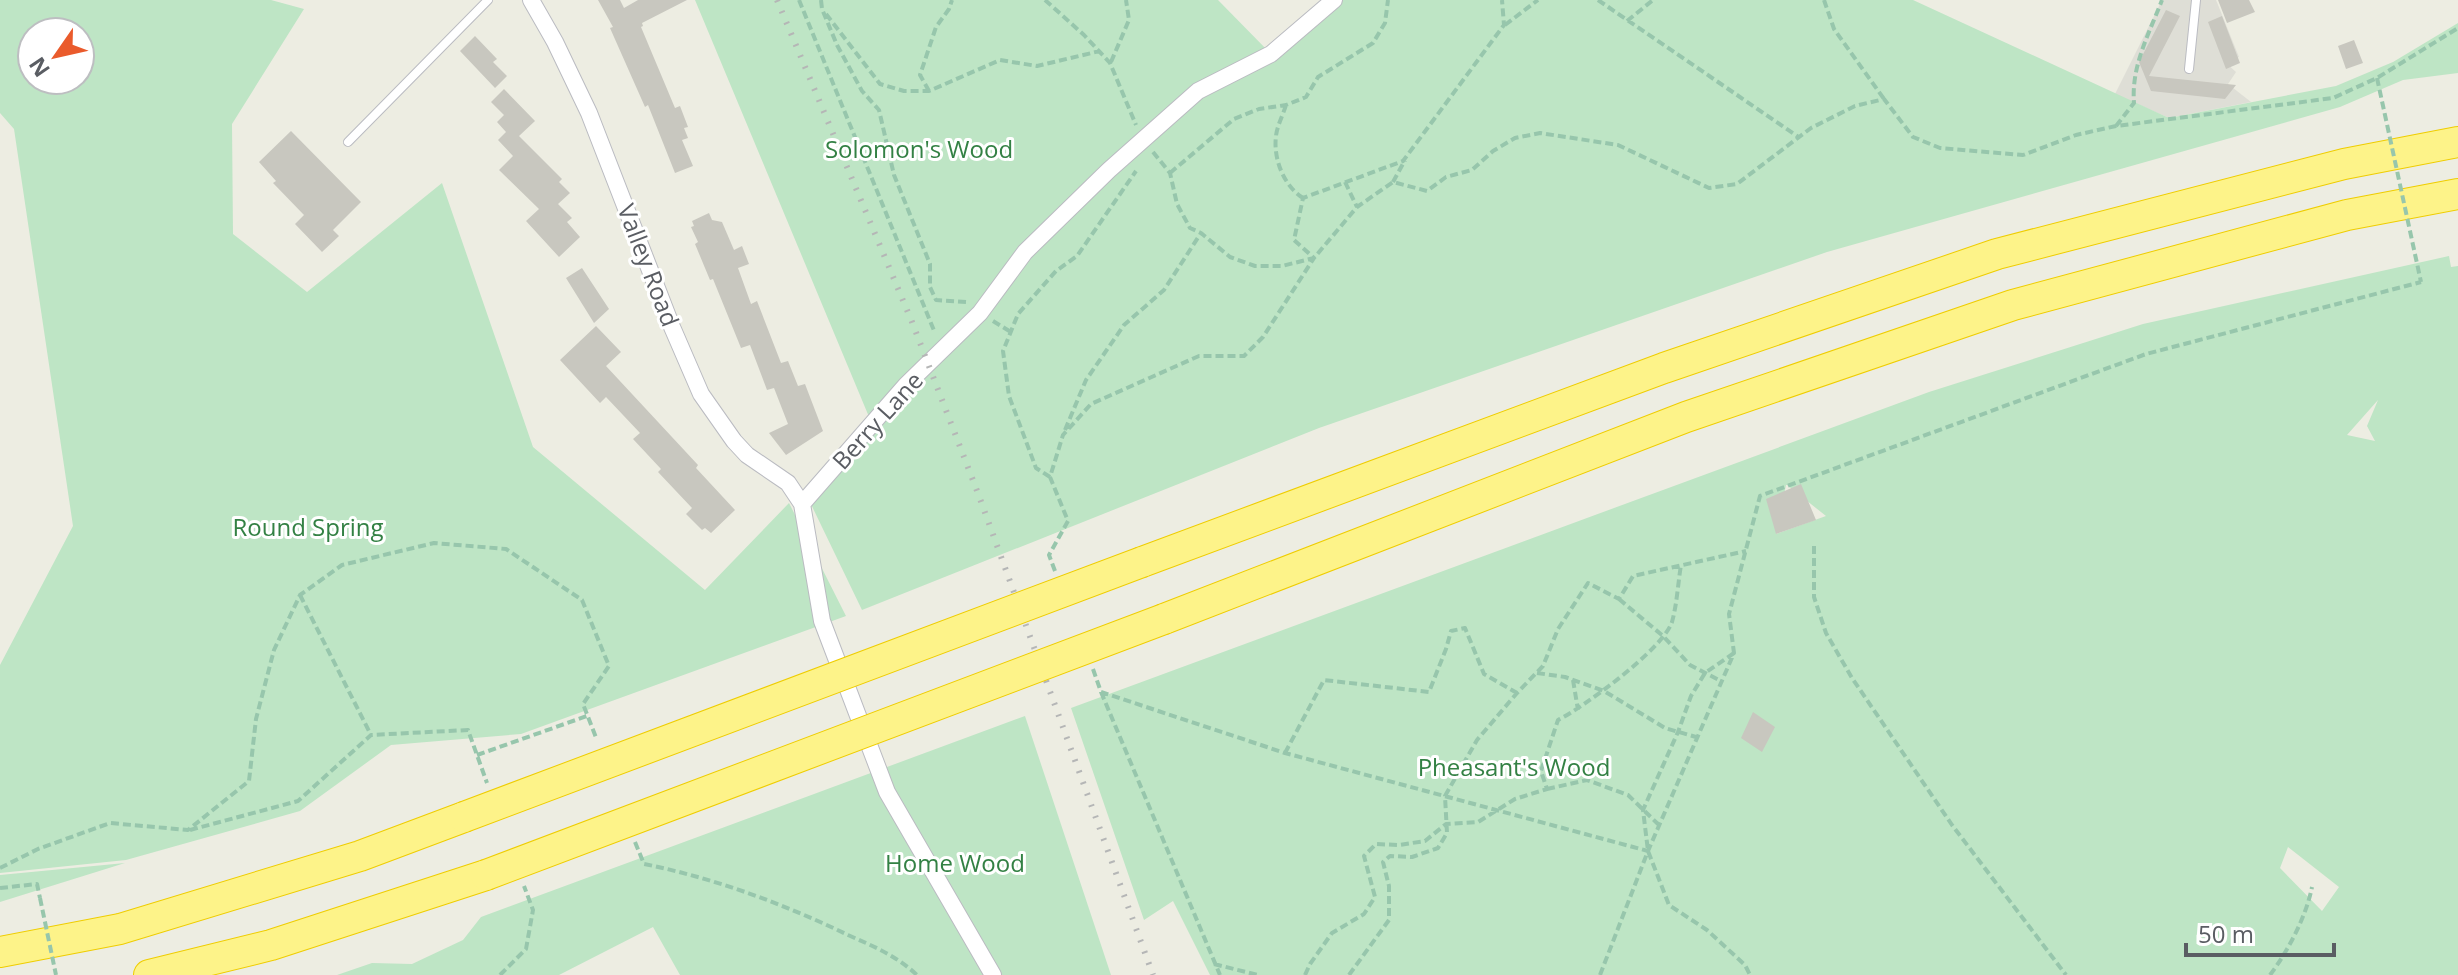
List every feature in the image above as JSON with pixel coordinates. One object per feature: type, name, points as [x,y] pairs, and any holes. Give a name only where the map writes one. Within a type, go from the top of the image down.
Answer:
[{"type":"highway","points":[[0,952],[120,929],[360,856],[1664,368],[1997,254],[2344,164],[2458,142]]},
{"type":"highway","points":[[149,975],[271,945],[486,875],[1164,619],[1686,417],[2013,305],[2347,215],[2458,194]]},
{"type":"street","name":"Valley Road","points":[[531,0],[589,113],[701,394],[734,441],[747,455],[788,483],[802,504]]},
{"type":"street","name":"Berry Lane","points":[[802,504],[906,385],[980,313],[1025,252],[1146,145],[1198,91],[1271,54],[1334,0]]},
{"type":"street","points":[[802,504],[822,621],[887,792],[993,975]]},
{"type":"lane","points":[[348,142],[488,0]]},
{"type":"lane","points":[[2189,69],[2196,0]]},
{"type":"path","points":[[799,0],[942,350]]},
{"type":"path","points":[[821,0],[837,45],[862,91],[879,110],[894,175],[930,264],[930,287],[936,300],[970,302]]},
{"type":"path","points":[[929,91],[920,75],[936,27],[952,0]]},
{"type":"path","points":[[1045,0],[1110,63],[1146,145],[1170,173],[1177,204],[1190,228],[1201,233],[1230,257],[1255,266],[1282,266],[1314,258]]},
{"type":"path","points":[[1110,63],[1129,20],[1126,0]]},
{"type":"path","points":[[1170,173],[1234,119],[1306,97],[1318,77],[1373,43],[1385,23],[1388,0]]},
{"type":"path","points":[[1502,0],[1504,25]]},
{"type":"path","points":[[1303,198],[1403,161],[1504,25],[1538,0]]},
{"type":"path","points":[[1598,0],[1800,138]]},
{"type":"path","points":[[1627,21],[1653,0]]},
{"type":"path","points":[[1824,0],[1834,29],[1913,137],[1940,148],[2023,155],[2076,135],[2116,126],[2333,98],[2377,78],[2458,28]]},
{"type":"path","points":[[2116,126],[2134,103],[2132,81],[2162,0]]},
{"type":"path","points":[[822,9],[880,84],[904,91],[929,91],[1000,60],[1037,66],[1100,51]]},
{"type":"path","points":[[1600,975],[1648,851],[1734,653],[1729,614],[1760,496],[2146,354],[2421,282],[2377,78]]},
{"type":"path","points":[[1393,182],[1427,191],[1446,177],[1472,170],[1493,151],[1515,138],[1540,133],[1618,145],[1709,188],[1737,184],[1811,128],[1855,106],[1884,99]]},
{"type":"path","points":[[1286,105],[1276,137],[1279,168],[1291,191],[1303,198]]},
{"type":"path","points":[[1059,582],[1049,555],[1068,521],[1050,477],[1036,468],[1030,454],[1009,396],[1003,351],[1018,314],[1056,271],[1077,256],[1146,145]]},
{"type":"path","points":[[1063,435],[1091,404],[1199,356],[1244,356],[1263,337],[1314,258],[1357,207],[1393,182],[1407,155]]},
{"type":"path","points":[[1345,182],[1357,207]]},
{"type":"path","points":[[1303,198],[1294,240],[1314,258]]},
{"type":"path","points":[[1050,477],[1063,435],[1086,380],[1124,325],[1164,290],[1201,233]]},
{"type":"path","points":[[188,830],[249,781],[256,719],[274,650],[300,595],[342,565],[434,543],[506,549],[582,600],[609,666],[583,704],[598,742]]},
{"type":"path","points":[[1814,546],[1814,597],[1826,633],[1852,678],[1952,825],[2066,975]]},
{"type":"path","points":[[1619,599],[1633,576],[1746,551]]},
{"type":"path","points":[[1547,789],[1541,771],[1558,720],[1604,691],[1663,636],[1671,623],[1681,565]]},
{"type":"path","points":[[1349,975],[1389,920],[1389,886],[1383,862],[1390,856],[1412,857],[1438,848],[1447,833],[1445,796],[1477,740],[1543,666],[1558,629],[1588,583],[1619,599],[1663,636],[1690,665],[1721,681]]},
{"type":"path","points":[[300,595],[371,735]]},
{"type":"path","points":[[1285,753],[1324,680],[1429,692],[1451,631],[1465,628],[1484,674],[1517,693]]},
{"type":"path","points":[[1734,653],[1705,673],[1691,696],[1643,810],[1648,851],[1669,905],[1707,930],[1745,965],[1750,975]]},
{"type":"path","points":[[1091,664],[1220,975]]},
{"type":"path","points":[[1537,673],[1573,680],[1604,691],[1665,728],[1697,737]]},
{"type":"path","points":[[1573,680],[1578,710]]},
{"type":"path","points":[[1101,692],[1285,753],[1648,851]]},
{"type":"path","points":[[477,755],[587,716]]},
{"type":"path","points":[[0,868],[38,849],[110,823],[188,830],[298,801],[371,735],[468,730],[492,796]]},
{"type":"path","points":[[1305,975],[1332,933],[1364,914],[1375,897],[1364,856],[1376,844],[1399,845],[1425,841],[1446,824],[1478,822],[1515,799],[1587,780],[1628,795],[1659,825]]},
{"type":"path","points":[[633,836],[644,864],[681,872],[809,916],[899,959],[917,975]]},
{"type":"path","points":[[500,975],[526,949],[533,910],[522,879]]},
{"type":"path","points":[[0,888],[37,884],[56,975]]},
{"type":"path","points":[[2270,975],[2309,904],[2312,887]]},
{"type":"path","points":[[1214,964],[1258,975]]},
{"type":"shaded area","points":[[2162,0],[2216,0],[2239,57],[2226,63],[2236,72],[2228,84],[2251,102],[2169,118],[2115,94]]},
{"type":"green space","name":"Round Spring","points":[[0,0],[271,0],[304,9],[232,124],[233,234],[307,292],[442,183],[533,447],[705,590],[789,503],[846,616],[521,734],[391,745],[300,811],[126,860],[0,873],[0,665],[73,526],[14,129],[0,113]]},
{"type":"green space","name":"Solomon's Wood","points":[[695,0],[1218,0],[1271,54],[1334,0],[1913,0],[2169,118],[2336,86],[2393,62],[2458,23],[2458,73],[2403,80],[2340,107],[1827,252],[1319,428],[862,610],[808,498],[872,424]]},
{"type":"green space","name":"Pheasant's Wood","points":[[2449,256],[2451,267],[2458,266],[2458,975],[1210,975],[1173,901],[1144,920],[1071,708],[1929,392],[2143,324]],"holes":[[[2378,400],[2367,426],[2375,441],[2347,435]],[[1786,485],[1826,516],[1776,534]],[[2288,847],[2339,887],[2322,911],[2280,868]]]},
{"type":"green space","name":"Home Wood","points":[[1025,716],[1111,975],[680,975],[653,927],[559,975],[337,975],[372,963],[412,964],[463,940],[481,917]]},
{"type":"green space","points":[[125,863],[0,902],[0,875]]},
{"type":"building","points":[[598,0],[620,0],[624,8],[638,0],[687,0],[642,23],[641,27],[675,108],[680,106],[688,127],[684,128],[688,138],[682,140],[693,166],[675,173],[648,105],[645,107],[610,28],[613,27]]},
{"type":"building","points":[[2218,0],[2249,0],[2255,12],[2227,23]]},
{"type":"building","points":[[2166,10],[2180,16],[2149,76],[2236,85],[2225,99],[2151,91],[2139,62]]},
{"type":"building","points":[[2222,16],[2240,63],[2226,69],[2208,22]]},
{"type":"building","points":[[475,36],[497,59],[493,62],[507,76],[495,88],[460,51]]},
{"type":"building","points":[[2354,40],[2363,63],[2346,69],[2338,46]]},
{"type":"building","points":[[504,89],[535,121],[519,136],[562,179],[559,182],[570,193],[558,204],[572,218],[567,222],[580,237],[559,257],[526,221],[539,209],[499,170],[513,156],[498,140],[506,132],[497,122],[504,115],[491,102]]},
{"type":"building","points":[[291,131],[361,202],[333,230],[339,236],[322,252],[295,224],[304,215],[273,183],[276,181],[259,162]]},
{"type":"building","points":[[709,213],[712,220],[722,222],[734,250],[742,246],[749,264],[738,268],[751,304],[757,301],[781,363],[788,361],[798,386],[805,384],[823,431],[786,455],[769,433],[788,424],[774,388],[767,390],[750,345],[741,348],[695,244],[698,242],[691,227],[694,226],[692,221]]},
{"type":"building","points":[[582,268],[609,309],[594,323],[566,278]]},
{"type":"building","points":[[596,326],[621,352],[606,366],[698,465],[696,468],[735,510],[711,533],[705,528],[702,530],[686,514],[692,508],[658,472],[661,469],[633,439],[640,433],[606,397],[600,403],[560,360]]},
{"type":"building","points":[[1801,484],[1816,520],[1776,534],[1766,499]]},
{"type":"building","points":[[1753,712],[1775,727],[1762,752],[1741,738]]},
{"type":"railway","points":[[777,0],[912,322],[979,496],[1153,975]]}]
